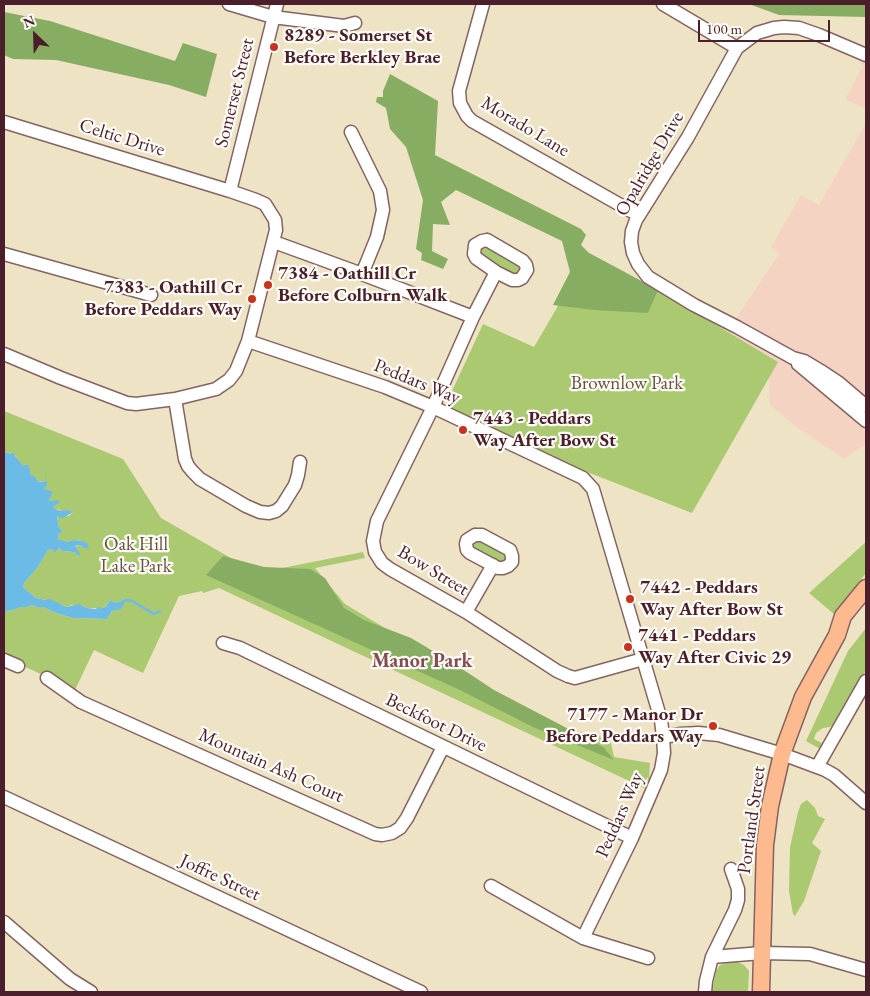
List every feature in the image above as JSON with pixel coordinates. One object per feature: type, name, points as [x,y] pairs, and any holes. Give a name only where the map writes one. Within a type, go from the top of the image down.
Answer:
[{"type":"main road","name":"Portland Street","points":[[762,992],[765,845],[770,806],[782,754],[803,696],[837,635],[843,616],[866,588]]},
{"type":"main road","name":"Portland Street","points":[[837,635],[852,623],[866,606]]},
{"type":"street","points":[[229,4],[273,16],[344,26],[355,23]]},
{"type":"street","name":"Somerset Street","points":[[230,190],[277,4]]},
{"type":"street","name":"Morado Lane","points":[[483,4],[459,91],[460,103],[467,116],[472,121],[638,215]]},
{"type":"street","points":[[663,4],[736,48]]},
{"type":"street","name":"Opalridge Drive","points":[[866,55],[799,28],[774,28],[757,33],[736,48],[688,137],[638,215],[632,231],[632,248],[638,264],[648,277],[694,305],[824,373],[839,382],[866,406]]},
{"type":"street","name":"Celtic Drive","points":[[4,122],[230,190],[256,200],[265,204],[275,220],[276,230],[248,341],[236,372],[216,390],[175,399],[136,404],[127,403],[4,354]]},
{"type":"street","points":[[351,132],[380,191],[382,205],[381,222],[377,237],[362,274]]},
{"type":"street","points":[[274,242],[473,317]]},
{"type":"street","points":[[4,254],[151,295]]},
{"type":"street","name":"Bow Street","points":[[496,272],[377,521],[373,541],[375,552],[382,563],[401,576],[466,612],[557,671],[568,676],[575,678],[643,659]]},
{"type":"street","name":"Peddars Way","points":[[248,341],[385,387],[433,407],[583,478],[592,489],[661,720],[664,753],[661,770],[632,838],[583,938]]},
{"type":"street","name":"Opalridge Drive","points":[[793,358],[801,368],[866,421]]},
{"type":"street","points":[[175,399],[185,459],[188,466],[200,479],[246,506],[260,512],[276,512],[295,485],[300,462]]},
{"type":"street","points":[[466,612],[494,565]]},
{"type":"street","name":"Beckfoot Drive","points":[[223,643],[240,648],[632,838]]},
{"type":"street","points":[[4,660],[18,666]]},
{"type":"street","name":"Mountain Ash Court","points":[[47,678],[81,702],[375,834],[392,833],[400,828],[408,818],[442,747]]},
{"type":"street","points":[[817,767],[866,681]]},
{"type":"street","points":[[664,737],[698,733],[719,735],[782,754],[834,775],[866,803]]},
{"type":"street","name":"Joffre Street","points":[[4,797],[421,992]]},
{"type":"street","points":[[705,992],[712,957],[726,930],[738,900],[738,889],[731,868]]},
{"type":"street","points":[[491,886],[583,938],[648,958]]},
{"type":"street","points":[[4,922],[70,979],[91,992]]},
{"type":"street","points":[[712,957],[810,954],[866,970]]},
{"type":"shaded area","points":[[866,51],[866,109],[845,99],[863,66],[859,63]]},
{"type":"shaded area","points":[[866,123],[866,444],[844,459],[798,428],[770,405],[769,377],[777,362],[733,334],[733,323],[779,254],[771,247],[801,195],[819,205]]},
{"type":"green space","points":[[749,4],[866,4],[866,17],[779,15]]},
{"type":"green space","points":[[4,12],[50,21],[175,61],[183,43],[217,54],[206,97],[169,85],[56,60],[13,59],[4,55]]},
{"type":"green space","points":[[390,74],[438,101],[435,155],[581,229],[586,235],[581,245],[589,253],[658,290],[648,313],[594,310],[553,305],[570,272],[562,241],[456,190],[441,202],[450,225],[433,224],[432,251],[448,259],[443,269],[421,260],[422,253],[416,249],[423,200],[406,147],[390,129],[386,108],[376,102],[377,97],[383,97],[383,91]]},
{"type":"green space","points":[[485,246],[519,266],[519,272],[513,275],[481,257],[479,251]]},
{"type":"green space","name":"Brownlow Park","points":[[589,253],[658,290],[778,362],[692,513],[582,470],[448,408],[447,402],[483,324],[534,347]]},
{"type":"green space","name":"Oak Hill Lake Park","points":[[4,411],[123,459],[161,518],[257,573],[363,552],[365,558],[315,568],[345,604],[542,723],[610,739],[614,757],[650,763],[649,780],[647,777],[644,788],[219,588],[203,593],[202,591],[179,596],[143,673],[94,650],[75,690],[4,657],[4,612],[32,605],[73,618],[107,619],[112,611],[119,609],[125,599],[116,603],[110,600],[106,607],[102,608],[87,608],[82,605],[66,607],[36,598],[24,588],[25,582],[38,567],[48,550],[54,551],[59,548],[63,552],[76,553],[77,557],[79,556],[75,547],[80,545],[84,548],[82,541],[74,540],[67,542],[57,537],[63,531],[59,528],[57,515],[60,517],[69,516],[73,512],[54,509],[53,501],[49,500],[51,490],[44,489],[46,486],[44,481],[38,482],[30,475],[30,469],[21,465],[15,455],[8,452],[4,453]]},
{"type":"green space","points":[[476,539],[509,554],[506,563],[476,550],[472,545]]},
{"type":"green space","points":[[866,542],[866,573],[834,614],[809,593]]},
{"type":"green space","points":[[223,556],[264,567],[310,569],[325,578],[344,608],[364,620],[411,638],[494,690],[603,747],[614,760],[533,727],[460,690],[206,575]]},
{"type":"green space","points":[[866,628],[866,670],[835,726],[823,728],[816,733],[814,739],[822,743],[822,750],[806,741],[848,651]]},
{"type":"green space","points":[[807,800],[815,808],[818,816],[825,819],[812,843],[821,851],[804,901],[795,916],[789,891],[790,847],[798,812],[801,804]]},
{"type":"green space","points":[[731,962],[744,965],[749,971],[748,992],[712,992],[716,971],[720,965]]},
{"type":"water","points":[[8,452],[10,454],[13,453],[23,466],[28,465],[30,475],[35,477],[38,482],[46,481],[44,464],[47,485],[44,489],[53,491],[49,500],[60,502],[53,506],[53,508],[73,512],[62,518],[57,516],[59,528],[63,531],[58,535],[58,539],[67,542],[74,540],[82,541],[87,543],[89,548],[84,548],[80,545],[75,546],[80,554],[78,557],[76,553],[63,552],[59,548],[55,552],[51,549],[48,550],[38,567],[25,582],[24,588],[36,598],[50,599],[66,607],[79,604],[95,609],[106,607],[110,600],[116,603],[125,599],[121,609],[112,611],[107,619],[73,618],[32,605],[4,612],[4,453]]},
{"type":"waterway","points":[[126,600],[132,601],[154,614],[160,611]]},
{"type":"place","name":"8289 - Somerset St Before Berkley Brae","points":[[274,47]]},
{"type":"place","name":"7384 - Oathill Cr Before Colburn Walk","points":[[268,285]]},
{"type":"place","name":"7383 - Oathill Cr Before Peddars Way","points":[[252,299]]},
{"type":"place","name":"7443 - Peddars Way After Bow St","points":[[463,430]]},
{"type":"place","name":"7442 - Peddars Way After Bow St","points":[[630,599]]},
{"type":"place","name":"7441 - Peddars Way After Civic 29","points":[[628,647]]},
{"type":"place","name":"7177 - Manor Dr Before Peddars Way","points":[[713,726]]},
{"type":"district","name":"Manor Park","points":[[422,662]]}]
